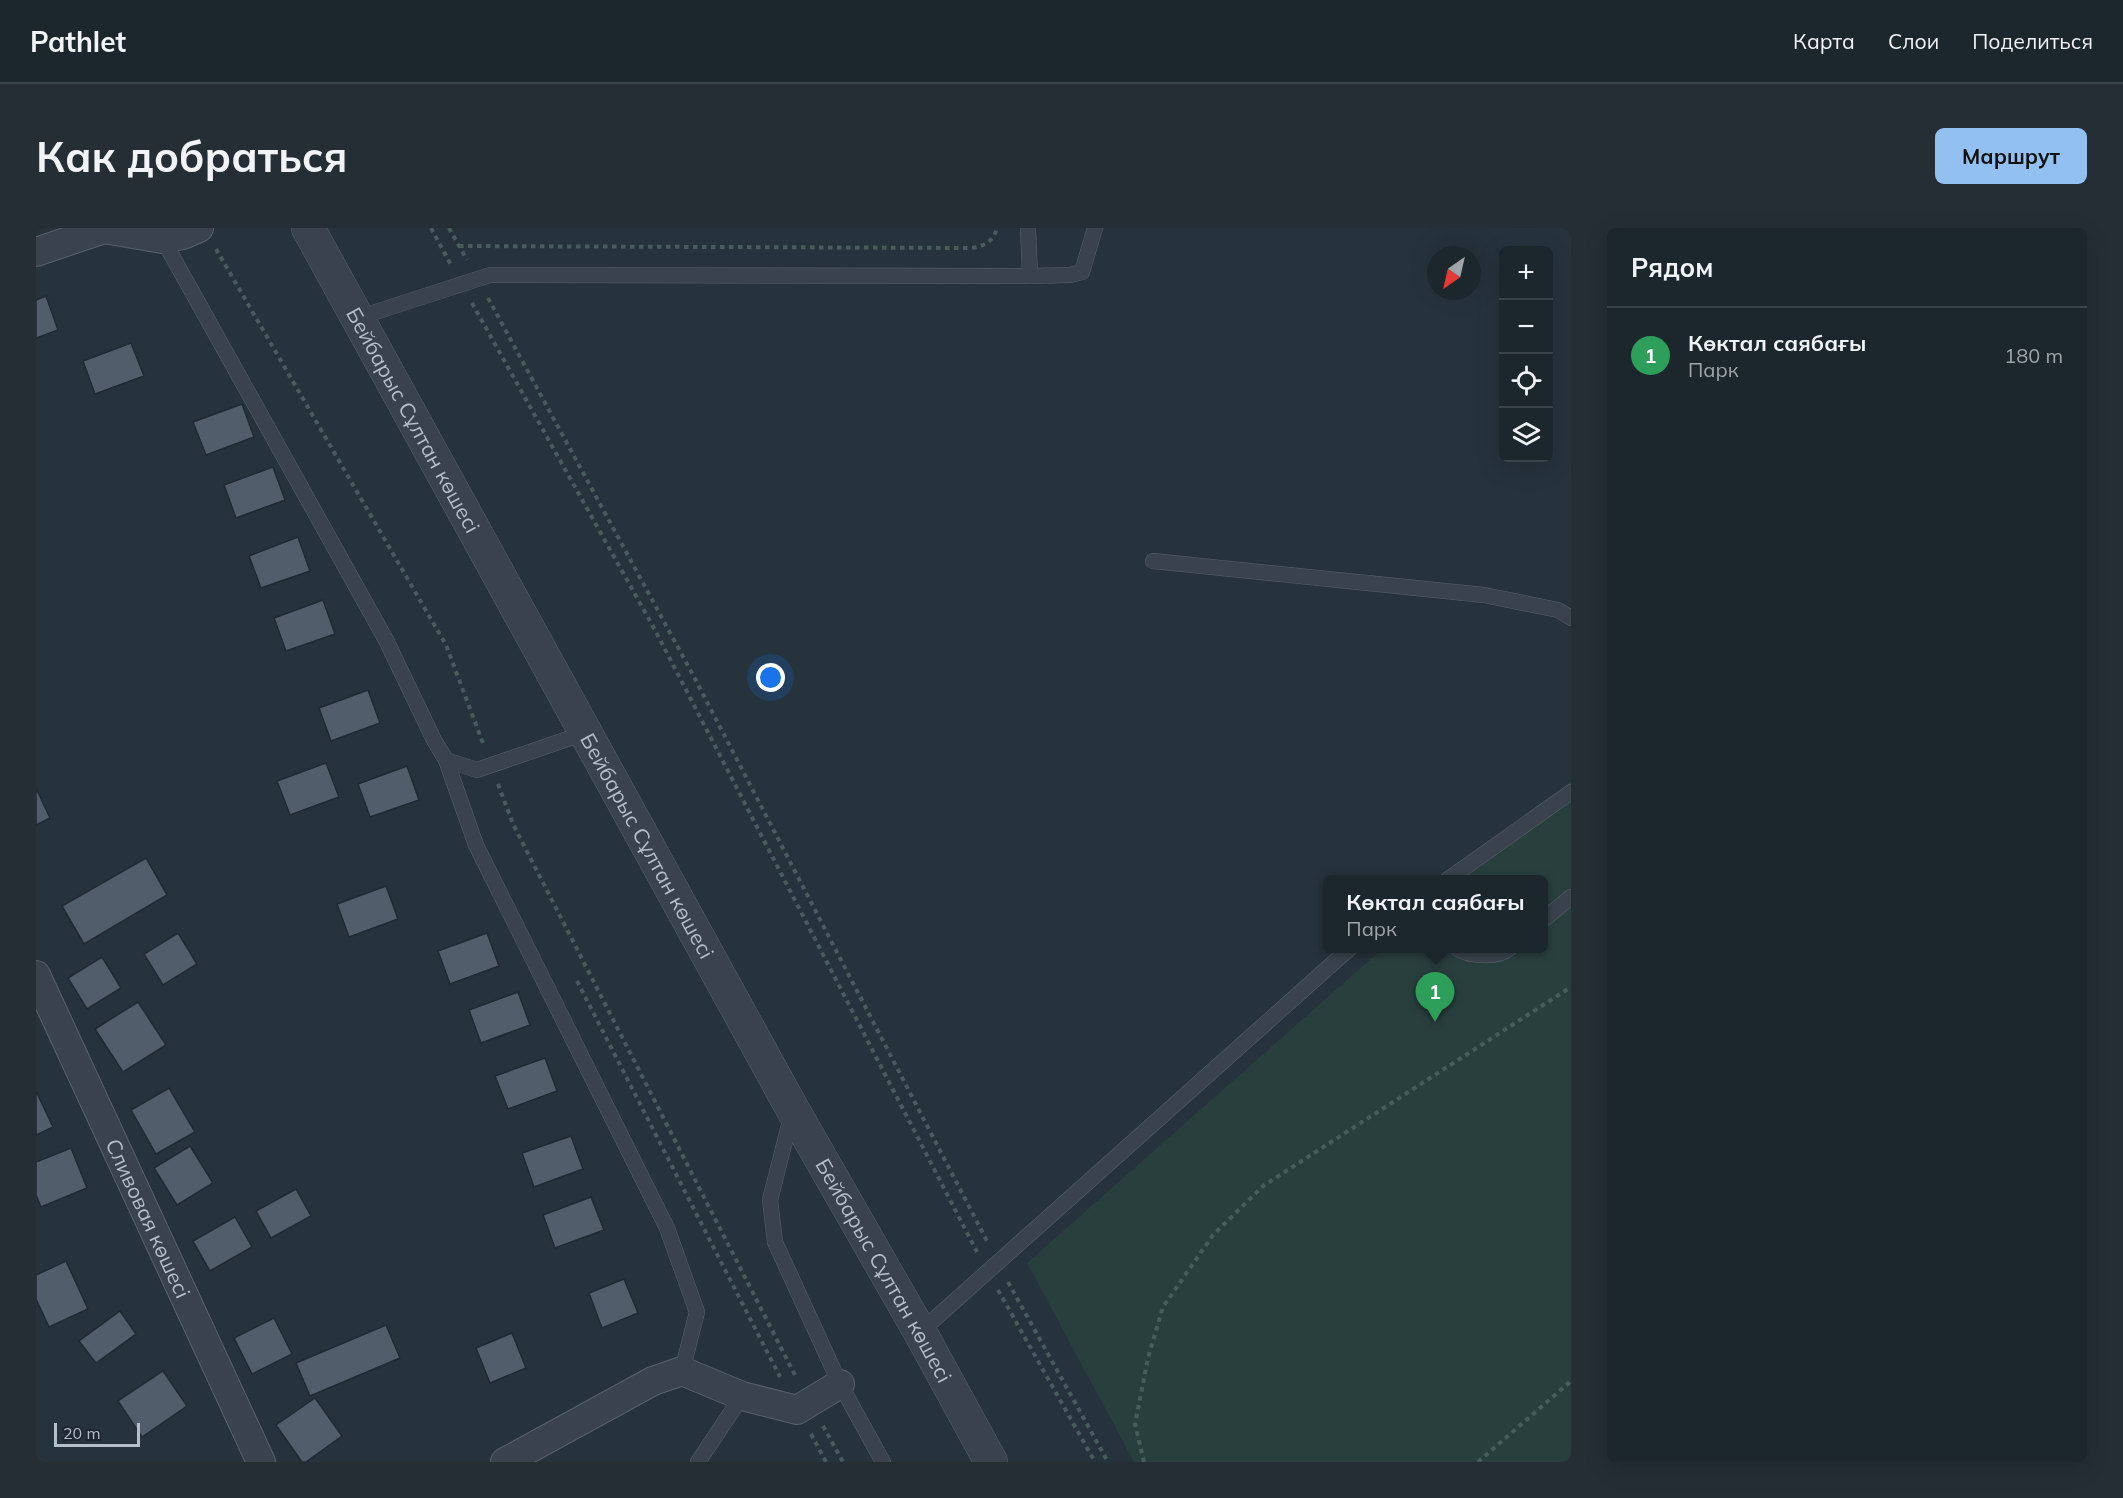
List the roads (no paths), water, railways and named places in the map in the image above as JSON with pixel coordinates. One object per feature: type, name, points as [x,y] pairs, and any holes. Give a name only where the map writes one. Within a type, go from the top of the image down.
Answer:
[{"type":"street","points":[[36,252],[104,228],[207,238]]},
{"type":"street","name":"Бейбарыс Сұлтан көшесі","points":[[308,228],[793,1110],[920,1332],[991,1462]]},
{"type":"street","name":"Сливовая көшесі","points":[[36,975],[261,1462]]},
{"type":"street","points":[[504,1462],[653,1380],[682,1371],[742,1396],[803,1406],[840,1384]]},
{"type":"lane","points":[[1028,228],[1030,276]]},
{"type":"lane","points":[[357,318],[490,275],[1070,275],[1082,272],[1095,228]]},
{"type":"lane","points":[[160,233],[387,640],[434,740],[447,760],[476,845],[667,1228],[697,1312],[682,1371]]},
{"type":"lane","points":[[1153,561],[1484,595],[1558,610],[1571,618]]},
{"type":"lane","points":[[447,760],[477,770],[585,733]]},
{"type":"lane","points":[[1453,875],[1571,792]]},
{"type":"lane","points":[[1548,917],[1571,897]]},
{"type":"lane","points":[[920,1332],[1344,953]]},
{"type":"lane","points":[[1467,953],[1479,955],[1504,953]]},
{"type":"lane","points":[[793,1110],[770,1200],[775,1242],[840,1384],[884,1462]]},
{"type":"lane","points":[[698,1462],[742,1396]]},
{"type":"place","name":"Көктал саябағы","points":[[1435,1022]]}]
